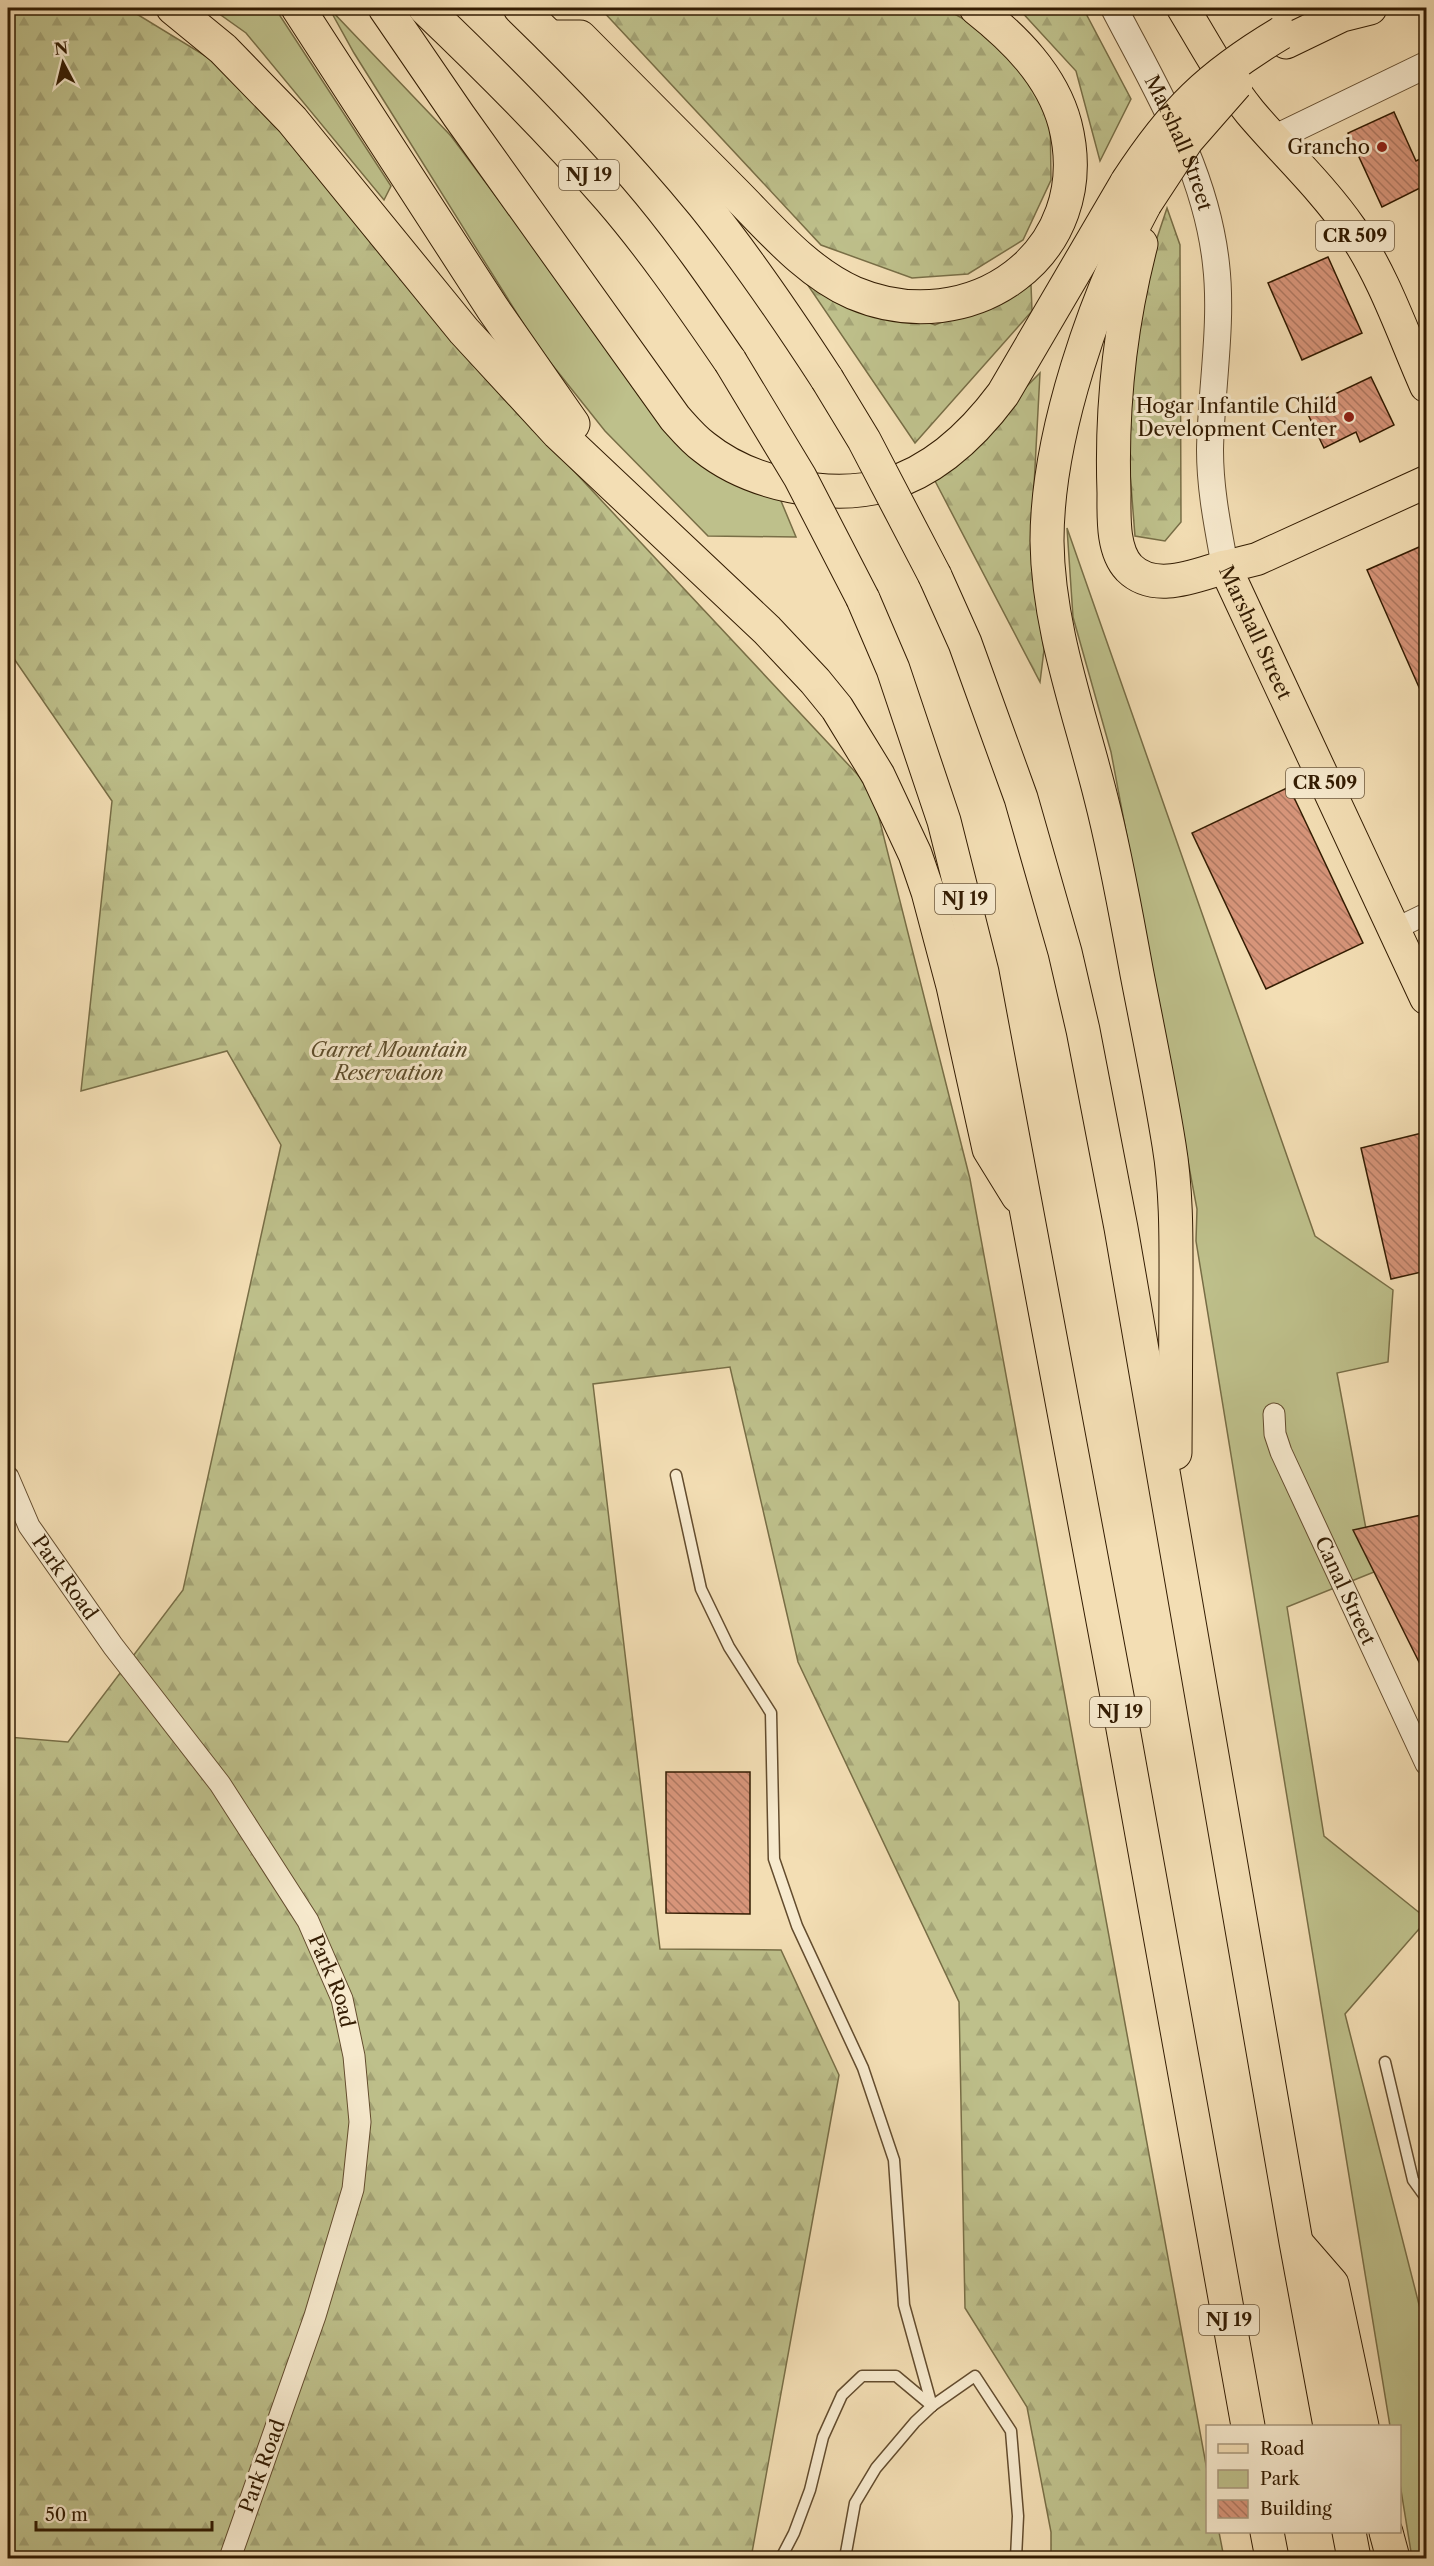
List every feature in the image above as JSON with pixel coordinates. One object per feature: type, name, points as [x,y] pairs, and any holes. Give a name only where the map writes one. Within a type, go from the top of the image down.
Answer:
[{"type":"highway","points":[[173,8],[223,49],[258,82],[292,120],[421,279],[505,377],[558,433],[767,630],[837,708],[878,775],[911,844],[928,892],[953,986],[989,1149],[1028,1211]]},
{"type":"highway","points":[[298,8],[531,366],[613,475],[690,559]]},
{"type":"highway","points":[[385,8],[459,116],[675,418],[704,448],[750,473],[808,489],[832,491],[862,490],[888,484],[923,468],[965,438],[986,417],[1141,199],[1187,140],[1232,87],[1284,38]]},
{"type":"highway","name":"NJ 19","points":[[425,8],[526,106],[612,200],[730,361],[800,477],[863,598],[892,669],[944,821],[982,972],[1028,1211],[1248,2425]]},
{"type":"highway","points":[[520,8],[619,109],[703,205],[786,316],[827,379],[891,490],[935,576],[994,718],[1021,798],[1065,952],[1099,1109],[1330,2425]]},
{"type":"highway","points":[[550,37],[580,37],[791,248],[834,282],[853,292],[894,304],[917,307],[940,306],[986,294],[1025,269],[1053,233],[1068,190],[1069,145],[1056,101],[1032,61],[1010,36],[976,8]]},
{"type":"highway","points":[[1175,1541],[1176,1230],[1170,1149],[1113,850],[1059,639],[1049,576],[1047,538],[1054,468],[1061,433],[1083,354],[1112,271],[1141,199],[1158,137],[1195,94],[1222,71],[1312,21],[1369,8]]},
{"type":"highway","points":[[1141,199],[1119,364],[1113,444],[1116,537],[1121,554],[1130,568],[1155,581],[1174,582],[1225,567]]},
{"type":"highway","points":[[1296,2242],[1332,2284],[1362,2425]]},
{"type":"highway","points":[[1249,2533],[1249,2559]]},
{"type":"highway","points":[[1267,2533],[1272,2559]]},
{"type":"highway","points":[[1349,2533],[1354,2559]]},
{"type":"highway","points":[[1386,2533],[1393,2559]]},
{"type":"main road","name":"CR 509","points":[[1183,8],[1212,57],[1248,109],[1330,201],[1365,251],[1426,386]]},
{"type":"main road","points":[[1225,567],[1257,559],[1426,482]]},
{"type":"main road","name":"Marshall Street","points":[[1225,567],[1426,998]]},
{"type":"street","name":"Marshall Street","points":[[1114,8],[1192,164],[1213,240],[1218,288],[1211,480],[1215,518],[1225,567]]},
{"type":"street","points":[[1273,139],[1426,65]]},
{"type":"street","points":[[1395,929],[1426,914]]},
{"type":"street","name":"Canal Street","points":[[1274,1414],[1275,1434],[1281,1452],[1426,1764]]},
{"type":"street","name":"Park Road","points":[[8,1477],[29,1526],[113,1646],[220,1784],[308,1921],[342,1999],[354,2056],[360,2122],[353,2189],[315,2316],[230,2559]]},
{"type":"lane","points":[[676,1475],[701,1589],[729,1647],[771,1713],[774,1859],[797,1926],[863,2068],[894,2160],[904,2304],[932,2406]]},
{"type":"lane","points":[[1385,2062],[1413,2180],[1426,2198]]},
{"type":"lane","points":[[781,2559],[794,2533],[810,2490],[823,2437],[842,2396],[862,2376],[896,2376],[932,2406]]},
{"type":"lane","points":[[845,2559],[855,2503],[876,2468],[915,2422],[932,2406],[975,2376],[1011,2432],[1018,2516],[1016,2559]]},
{"type":"green space","name":"Garret Mountain Reservation","points":[[8,8],[127,8],[245,80],[458,347],[872,790],[970,1179],[1206,2465],[1206,2533],[1219,2533],[1224,2558],[1051,2558],[1051,2532],[1027,2407],[965,2308],[959,2002],[798,1662],[730,1367],[593,1384],[660,1949],[781,1950],[839,2075],[751,2558],[8,2558],[8,1737],[68,1742],[183,1590],[281,1145],[227,1051],[81,1091],[112,801],[8,650]]},
{"type":"green space","points":[[211,8],[275,8],[391,186],[384,200],[246,33]]},
{"type":"green space","points":[[329,8],[451,136],[691,457],[776,489],[796,537],[708,536],[605,431],[538,347],[354,53]]},
{"type":"green space","points":[[600,8],[944,8],[994,36],[1050,106],[1051,180],[1023,240],[968,274],[912,278],[821,245]]},
{"type":"green space","points":[[1018,8],[1083,8],[1131,99],[1100,161],[1076,71]]},
{"type":"green space","points":[[1167,208],[1180,245],[1181,522],[1165,541],[1135,536],[1128,448],[1136,301]]},
{"type":"green space","points":[[805,281],[935,325],[1031,285],[1032,311],[915,443]]},
{"type":"green space","points":[[1040,373],[1031,543],[1044,650],[1040,682],[934,479]]},
{"type":"green space","points":[[1067,528],[1315,1236],[1393,1290],[1388,1362],[1337,1373],[1374,1572],[1287,1607],[1324,1836],[1426,1918],[1426,1921],[1345,2014],[1426,2332],[1426,2558],[1412,2558],[1401,2490],[1401,2425],[1390,2425],[1196,1241],[1197,1209],[1111,752],[1073,617]]},
{"type":"building","name":"Grancho","points":[[1394,112],[1416,161],[1426,156],[1426,185],[1382,207],[1348,133]]},
{"type":"building","points":[[1328,257],[1362,333],[1302,360],[1268,283]]},
{"type":"building","name":"Hogar Infantile Child Development Center","points":[[1371,377],[1394,425],[1360,442],[1356,432],[1324,448],[1305,408]]},
{"type":"building","points":[[1426,544],[1426,703],[1367,570]]},
{"type":"building","points":[[1289,787],[1363,943],[1266,989],[1192,833]]},
{"type":"building","points":[[1426,1132],[1426,1271],[1391,1279],[1361,1148]]},
{"type":"building","points":[[1426,1514],[1426,1676],[1353,1530]]},
{"type":"building","points":[[666,1772],[750,1772],[750,1914],[666,1913]]},
{"type":"place","name":"Grancho","points":[[1382,147]]},
{"type":"place","name":"Hogar Infantile Child Development Center","points":[[1349,417]]}]
